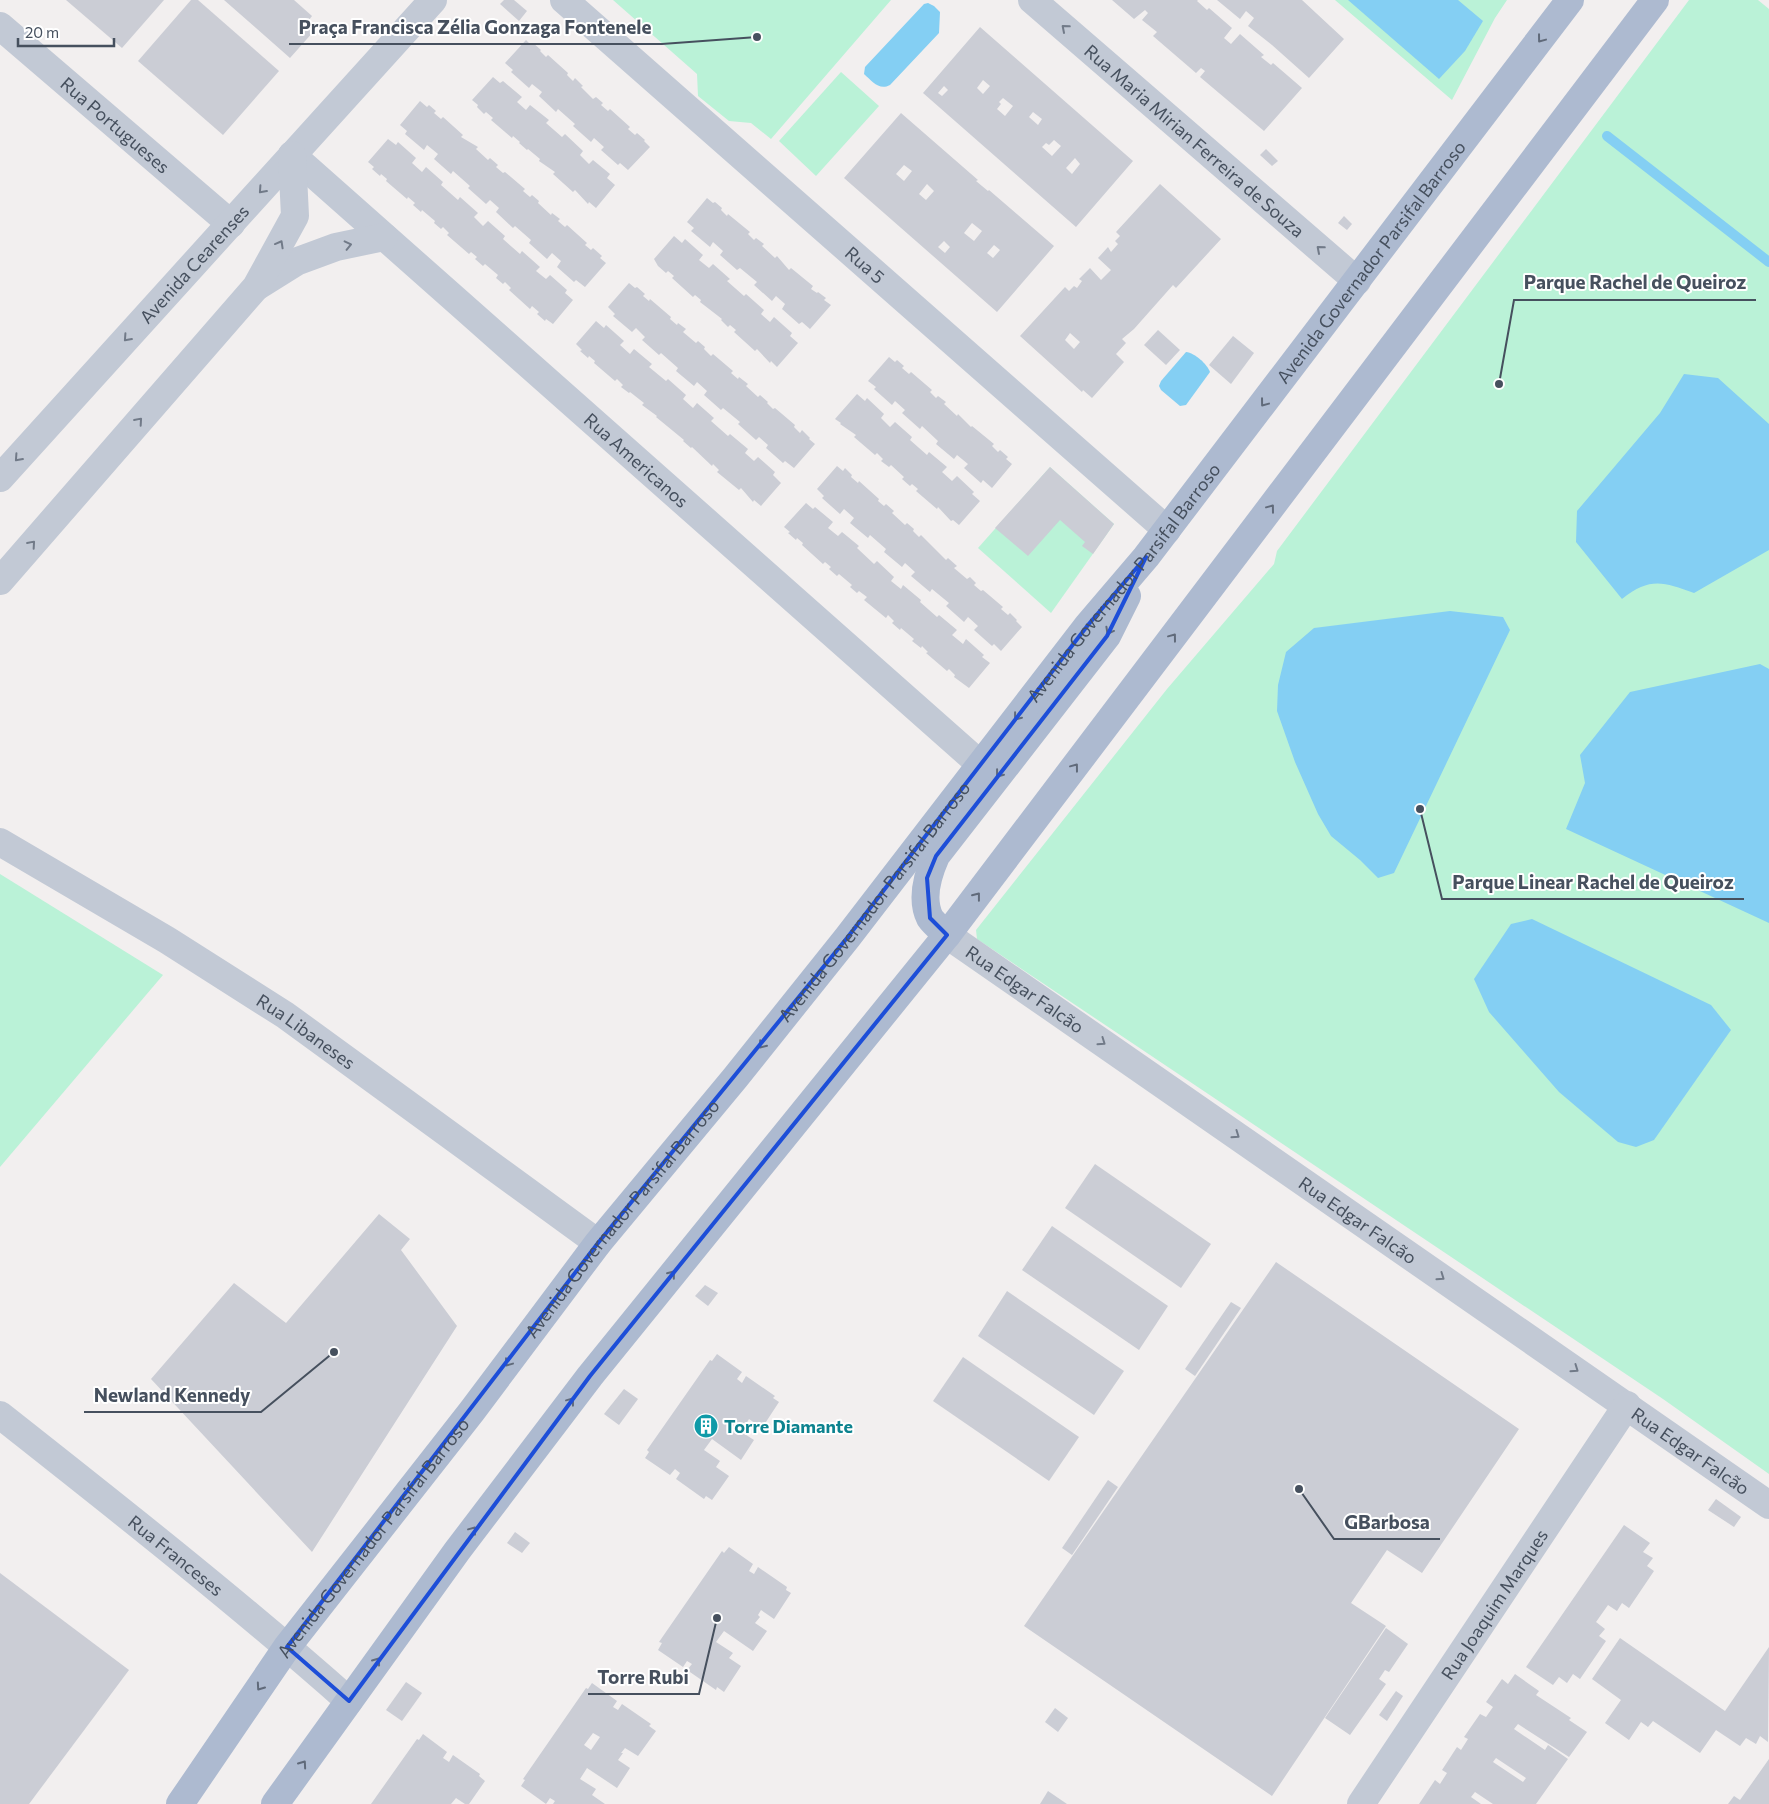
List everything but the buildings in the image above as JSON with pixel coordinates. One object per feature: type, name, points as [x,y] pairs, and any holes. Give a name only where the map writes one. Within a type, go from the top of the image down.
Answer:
[{"type":"main road","name":"Avenida Governador Parsifal Barroso","points":[[180,1804],[287,1647],[472,1412],[598,1243],[735,1078],[847,938],[1088,625],[1146,556],[1570,0]]},
{"type":"main road","points":[[275,1804],[457,1551],[590,1376],[947,935],[1655,0]]},
{"type":"main road","points":[[947,935],[930,918],[926,900],[927,878],[936,856],[1107,636],[1146,556]]},
{"type":"street","name":"Avenida Cearenses","points":[[0,478],[433,0]]},
{"type":"street","name":"Rua 5","points":[[564,0],[1166,530]]},
{"type":"street","name":"Rua Maria Mirian Ferreira de Souza","points":[[1032,0],[1357,281]]},
{"type":"street","name":"Rua Portugueses","points":[[0,26],[231,224]]},
{"type":"street","name":"Rua Americanos","points":[[292,155],[981,765]]},
{"type":"street","points":[[0,581],[256,287],[295,216],[292,155]]},
{"type":"street","points":[[256,287],[298,261],[336,248],[384,237]]},
{"type":"street","name":"Rua Libaneses","points":[[0,842],[167,940],[285,1016],[598,1243]]},
{"type":"street","name":"Rua Edgar Falcão","points":[[947,935],[1769,1505]]},
{"type":"street","name":"Rua Joaquim Marques","points":[[1361,1804],[1627,1405]]},
{"type":"street","name":"Rua Franceses","points":[[0,1415],[116,1505],[287,1647],[348,1701]]},
{"type":"highlighted area","points":[[1146,557],[1107,636],[936,856],[927,878],[930,918],[947,935],[590,1376],[349,1701],[287,1647],[598,1243],[847,938],[1088,625]]},
{"type":"green space","points":[[613,0],[891,0],[771,139],[751,123],[729,121],[698,96],[697,74]]},
{"type":"green space","points":[[1335,0],[1507,0],[1495,18],[1452,100]]},
{"type":"green space","points":[[1689,0],[1758,0],[1769,9],[1769,1474],[1663,1399],[977,939],[976,930],[1167,689],[1274,564],[1277,551]]},
{"type":"green space","points":[[841,72],[879,106],[816,176],[779,141]]},
{"type":"green space","points":[[1050,467],[1114,524],[1051,613],[978,548]]},
{"type":"green space","points":[[0,874],[163,975],[0,1167]]},
{"type":"water","points":[[1348,0],[1458,0],[1483,21],[1465,51],[1439,79]]},
{"type":"water","points":[[928,3],[940,12],[939,33],[890,85],[886,87],[879,86],[864,74],[865,67],[924,4]]},
{"type":"water","points":[[1186,352],[1200,359],[1210,372],[1186,405],[1180,406],[1161,390],[1159,386],[1161,381]]},
{"type":"water","points":[[1684,374],[1718,378],[1769,424],[1769,550],[1694,593],[1674,586],[1657,584],[1641,587],[1622,599],[1576,542],[1577,511],[1660,413]]},
{"type":"water","points":[[1450,611],[1503,617],[1510,630],[1394,873],[1378,878],[1331,836],[1318,814],[1295,762],[1277,711],[1278,685],[1286,652],[1314,628]]},
{"type":"water","points":[[1760,664],[1769,669],[1769,923],[1566,829],[1585,783],[1580,755],[1630,692]]},
{"type":"water","points":[[1532,919],[1711,1005],[1731,1030],[1654,1140],[1636,1147],[1618,1142],[1559,1092],[1489,1012],[1474,979],[1511,924]]},
{"type":"waterway","points":[[1607,136],[1769,262]]},
{"type":"place","name":"Praça Francisca Zélia Gonzaga Fontenele","points":[[757,37]]},
{"type":"place","name":"Parque Rachel de Queiroz","points":[[1499,384]]},
{"type":"place","name":"Parque Linear Rachel de Queiroz","points":[[1420,809]]},
{"type":"place","name":"Newland Kennedy","points":[[334,1352]]},
{"type":"place","name":"Torre Diamante","points":[[706,1426]]},
{"type":"place","name":"GBarbosa","points":[[1299,1489]]},
{"type":"place","name":"Torre Rubi","points":[[717,1618]]}]
